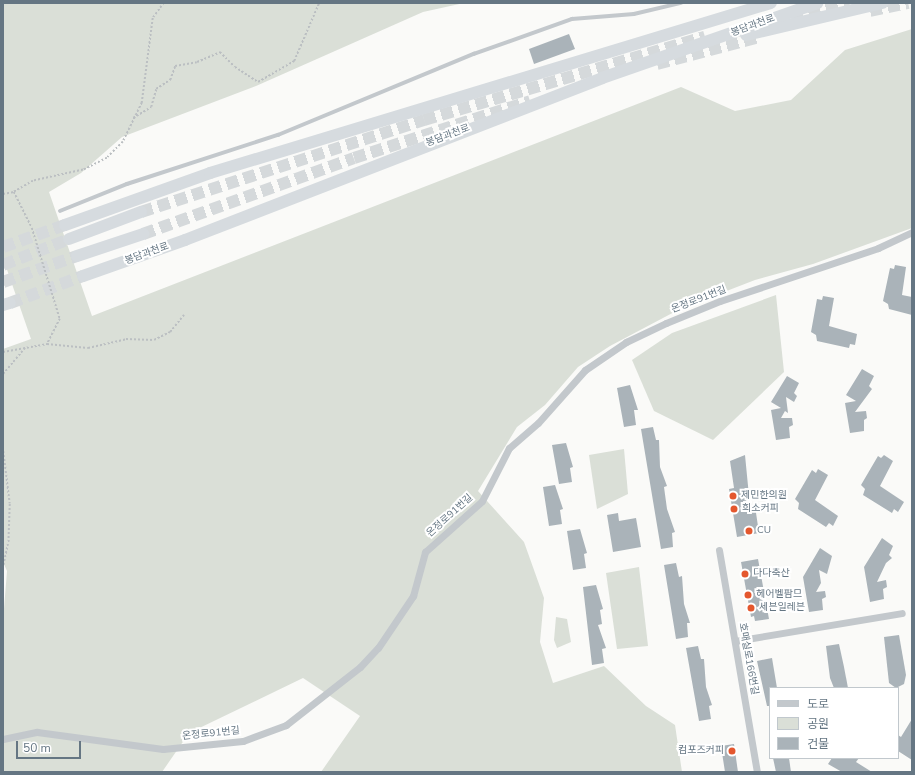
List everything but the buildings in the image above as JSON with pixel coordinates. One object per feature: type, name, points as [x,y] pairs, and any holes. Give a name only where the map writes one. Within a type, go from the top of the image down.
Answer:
[{"type":"highway","name":"봉담과천로","points":[[65,225],[210,172],[771,3]]},
{"type":"highway","name":"봉담과천로","points":[[83,276],[185,240],[602,78],[702,45],[817,3]]},
{"type":"highway","points":[[702,45],[882,3]]},
{"type":"highway","points":[[70,240],[141,212]]},
{"type":"highway","points":[[77,256],[143,234]]},
{"type":"street","name":"온정로91번길","points":[[3,739],[37,732],[163,749],[243,741],[286,725],[360,667],[378,648],[413,596],[425,552],[482,501],[509,448],[538,423],[585,370],[626,342],[666,323],[720,301],[878,248],[912,232]]},
{"type":"street","name":"호매실로166번길","points":[[719,550],[757,772]]},
{"type":"street","points":[[735,641],[902,613]]},
{"type":"lane","points":[[60,211],[127,184],[278,135],[474,54],[572,19],[634,14],[681,3]]},
{"type":"path","points":[[132,119],[151,107],[156,89],[170,80],[175,66],[197,62],[220,52],[235,68],[258,82],[294,61],[319,3]]},
{"type":"path","points":[[3,194],[14,192]]},
{"type":"path","points":[[3,352],[47,344]]},
{"type":"path","points":[[3,374],[26,347]]},
{"type":"path","points":[[3,447],[10,504],[9,540],[3,569]]},
{"type":"green space","points":[[3,3],[464,3],[423,12],[256,86],[122,137],[81,173],[49,192],[92,316],[681,87],[735,111],[791,100],[845,50],[912,29],[912,228],[813,264],[755,280],[680,309],[610,346],[578,367],[545,405],[517,427],[478,491],[524,542],[544,598],[540,642],[553,683],[604,666],[646,706],[675,725],[682,772],[321,772],[360,716],[303,678],[189,733],[162,772],[3,772],[3,621],[7,571],[3,562],[3,349],[31,339],[3,258]]},
{"type":"green space","points":[[776,295],[784,372],[713,440],[654,411],[632,360],[672,333]]},
{"type":"green space","points":[[624,449],[628,494],[597,509],[589,455]]},
{"type":"green space","points":[[639,567],[648,646],[617,649],[606,573]]},
{"type":"green space","points":[[556,617],[567,619],[571,642],[557,648],[554,640]]},
{"type":"tunnel","points":[[791,17],[849,3]]},
{"type":"tunnel","points":[[870,11],[908,3]]},
{"type":"tunnel","points":[[141,212],[424,120],[705,37]]},
{"type":"tunnel","points":[[657,64],[759,37]]},
{"type":"tunnel","points":[[143,234],[354,158],[530,101]]},
{"type":"tunnel","points":[[3,247],[65,225]]},
{"type":"tunnel","points":[[3,265],[69,239]]},
{"type":"tunnel","points":[[3,282],[77,256]]},
{"type":"tunnel","points":[[10,303],[83,276]]},
{"type":"place","name":"제민한의원","points":[[733,496]]},
{"type":"place","name":"희소커피","points":[[734,509]]},
{"type":"place","name":"CU","points":[[749,531]]},
{"type":"place","name":"다다축산","points":[[745,574]]},
{"type":"place","name":"헤어벨팜므","points":[[748,595]]},
{"type":"place","name":"세븐일레븐","points":[[751,608]]},
{"type":"place","name":"컴포즈커피","points":[[732,751]]}]
